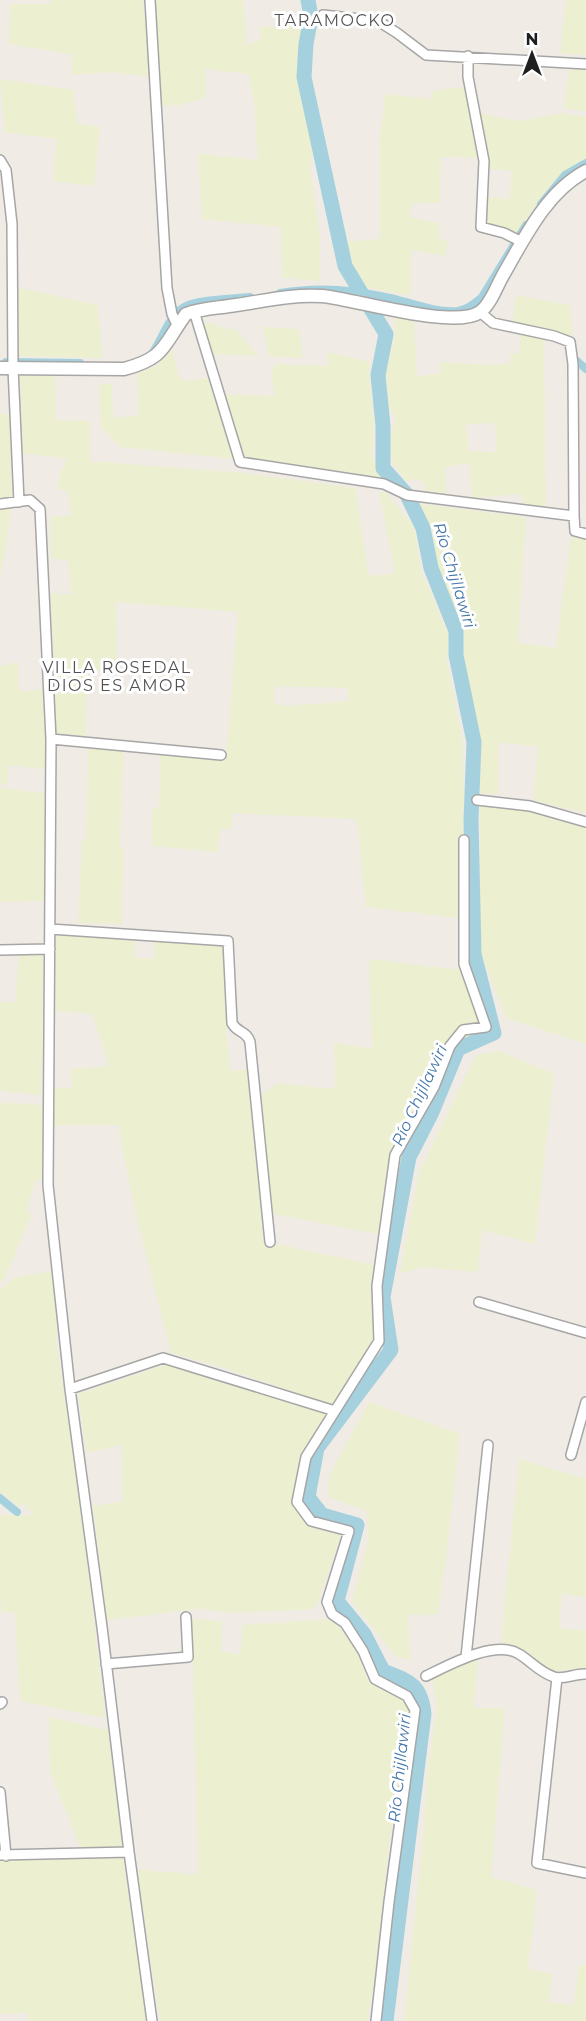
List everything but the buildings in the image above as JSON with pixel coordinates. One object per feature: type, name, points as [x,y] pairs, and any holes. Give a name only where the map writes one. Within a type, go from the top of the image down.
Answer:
[{"type":"street","points":[[10,364],[124,369],[156,357],[168,342],[175,321],[168,288],[150,0]]},
{"type":"street","points":[[323,15],[378,21],[426,55],[586,64]]},
{"type":"street","points":[[468,56],[468,77],[484,161],[481,227],[518,240]]},
{"type":"street","points":[[0,160],[6,170],[12,224],[10,364],[18,502]]},
{"type":"street","points":[[175,321],[194,311],[297,296],[323,296],[447,318],[469,316],[480,312],[518,240],[557,191],[586,171]]},
{"type":"street","points":[[194,311],[240,462],[384,484],[407,495],[574,516]]},
{"type":"street","points":[[480,312],[494,323],[554,336],[570,342],[573,364],[575,531],[586,534]]},
{"type":"street","points":[[0,504],[30,500],[40,509],[51,739],[48,1185],[70,1389],[152,2021]]},
{"type":"street","points":[[51,739],[221,755]]},
{"type":"street","points":[[477,800],[530,806],[586,822]]},
{"type":"street","points":[[376,2021],[389,1902],[415,1710],[407,1696],[375,1679],[363,1651],[345,1623],[332,1614],[327,1602],[349,1531],[311,1521],[297,1502],[306,1456],[379,1341],[377,1286],[395,1155],[434,1087],[450,1046],[463,1030],[486,1027],[464,964],[464,840]]},
{"type":"street","points":[[50,929],[228,941],[232,1023],[235,1028],[246,1034],[250,1042],[270,1242]]},
{"type":"street","points":[[0,950],[50,949]]},
{"type":"street","points":[[479,1302],[586,1333]]},
{"type":"street","points":[[70,1389],[163,1358],[335,1411]]},
{"type":"street","points":[[571,1455],[586,1402]]},
{"type":"street","points":[[466,1657],[488,1445]]},
{"type":"street","points":[[106,1664],[188,1657],[186,1617]]},
{"type":"street","points":[[426,1676],[466,1657],[501,1648],[518,1653],[538,1670],[557,1678],[586,1674]]},
{"type":"street","points":[[557,1678],[537,1863],[586,1873]]},
{"type":"street","points":[[0,1792],[3,1855],[129,1852]]},
{"type":"green space","points":[[51,0],[143,0],[151,77],[108,72],[72,75],[71,54],[9,44],[10,4],[50,4]]},
{"type":"green space","points":[[152,0],[243,0],[247,45],[261,40],[259,27],[301,26],[297,59],[312,151],[310,169],[320,233],[320,281],[282,277],[281,227],[202,219],[198,154],[258,160],[254,102],[249,74],[205,69],[205,98],[180,105],[161,106]]},
{"type":"green space","points":[[566,0],[586,0],[585,55],[560,53]]},
{"type":"green space","points":[[569,69],[586,70],[586,112],[564,108]]},
{"type":"green space","points":[[0,79],[74,90],[77,124],[100,127],[94,186],[53,181],[56,139],[5,132]]},
{"type":"green space","points":[[466,87],[482,158],[441,157],[440,203],[411,203],[410,218],[439,223],[439,239],[448,240],[445,256],[411,250],[411,295],[362,287],[351,267],[346,242],[380,239],[380,137],[385,94],[432,99],[431,91]]},
{"type":"green space","points":[[478,113],[518,121],[563,113],[586,117],[586,159],[555,179],[515,234],[485,225],[487,197],[509,199],[512,171],[489,169]]},
{"type":"green space","points":[[15,287],[98,305],[102,358],[16,356]]},
{"type":"green space","points":[[516,295],[570,305],[573,336],[513,323]]},
{"type":"green space","points":[[395,314],[414,320],[417,377],[440,373],[440,362],[494,365],[510,363],[510,354],[520,353],[520,332],[544,337],[546,508],[524,505],[522,494],[472,498],[469,463],[445,467],[446,497],[427,493],[421,479],[406,481],[393,464],[390,441],[396,420],[389,406],[386,373],[395,336]],"holes":[[[495,423],[496,452],[468,451],[467,424]]]},
{"type":"green space","points":[[207,322],[226,329],[235,329],[259,356],[213,354],[204,326]]},
{"type":"green space","points":[[263,327],[299,329],[303,358],[269,357]]},
{"type":"green space","points":[[171,346],[179,376],[184,381],[211,378],[235,459],[120,447],[100,427],[99,384],[112,384],[113,418],[139,416],[137,374],[160,364],[161,356]]},
{"type":"green space","points":[[327,352],[370,362],[374,420],[372,456],[383,479],[244,458],[223,394],[275,396],[271,373],[275,364],[328,366]]},
{"type":"green space","points":[[20,374],[55,374],[56,420],[90,421],[90,461],[243,473],[355,488],[369,576],[395,573],[379,492],[386,493],[414,527],[421,571],[448,634],[447,661],[463,745],[467,919],[366,907],[357,819],[233,813],[231,829],[220,829],[218,852],[152,846],[152,808],[159,809],[160,753],[226,759],[238,612],[116,602],[117,672],[87,669],[86,736],[56,733],[51,593],[71,595],[68,561],[51,558],[51,516],[71,516],[68,491],[58,489],[61,471],[68,459],[23,453]],"holes":[[[275,686],[348,688],[349,701],[289,706],[275,704]]]},
{"type":"green space","points":[[0,414],[10,414],[12,499],[0,501]]},
{"type":"green space","points":[[420,504],[526,517],[518,643],[556,648],[571,535],[586,539],[586,813],[533,800],[538,747],[499,742],[499,794],[480,793],[481,746],[463,658],[462,624],[436,565],[433,534]]},
{"type":"green space","points":[[11,507],[10,519],[0,582],[0,508]]},
{"type":"green space","points":[[19,662],[19,691],[43,690],[46,769],[9,765],[7,785],[0,784],[0,666]]},
{"type":"green space","points":[[88,748],[124,751],[120,847],[124,848],[122,924],[78,923],[82,840],[86,840]]},
{"type":"green space","points":[[0,788],[44,793],[45,901],[0,902]]},
{"type":"green space","points":[[480,806],[529,811],[586,828],[586,1044],[506,1018],[480,950]]},
{"type":"green space","points":[[61,933],[135,940],[135,958],[155,958],[153,940],[223,946],[230,1028],[226,1028],[230,1071],[249,1069],[263,1241],[383,1267],[377,1299],[382,1348],[352,1389],[332,1405],[215,1365],[171,1353],[136,1216],[118,1125],[53,1125],[52,1088],[72,1088],[70,1069],[109,1066],[92,1014],[56,1011],[56,938]]},
{"type":"green space","points":[[19,955],[44,955],[41,1095],[0,1091],[0,1002],[15,1002]]},
{"type":"green space","points":[[369,959],[469,971],[486,1031],[457,1043],[445,1058],[431,1102],[404,1155],[389,1236],[273,1214],[263,1125],[262,1095],[277,1083],[335,1089],[334,1043],[372,1048]]},
{"type":"green space","points":[[499,1051],[554,1074],[535,1244],[482,1230],[478,1272],[424,1267],[400,1273],[419,1172],[476,1055]]},
{"type":"green space","points":[[0,1102],[42,1105],[43,1180],[36,1180],[26,1213],[32,1213],[6,1276],[0,1285]]},
{"type":"green space","points":[[51,1272],[58,1326],[56,1339],[81,1508],[105,1718],[20,1701],[15,1613],[2,1612],[0,1598],[0,1515],[35,1515],[20,1501],[20,1507],[0,1492],[0,1290],[15,1277]]},
{"type":"green space","points":[[165,1365],[173,1365],[332,1416],[313,1446],[302,1492],[306,1519],[343,1531],[315,1609],[234,1613],[196,1609],[107,1620],[93,1506],[123,1501],[122,1445],[87,1453],[78,1394]]},
{"type":"green space","points":[[369,1402],[460,1434],[438,1614],[408,1615],[410,1660],[396,1657],[352,1601],[368,1541],[367,1511],[328,1497],[329,1476]]},
{"type":"green space","points":[[519,1459],[586,1479],[586,1597],[562,1594],[559,1628],[586,1631],[586,1667],[555,1672],[528,1652],[501,1642]]},
{"type":"green space","points":[[192,1619],[222,1621],[221,1651],[240,1655],[243,1625],[332,1619],[357,1650],[368,1681],[382,1690],[400,1696],[410,1708],[389,1843],[375,1976],[367,2021],[160,2021],[137,1869],[198,1875]]},
{"type":"green space","points":[[478,1659],[474,1708],[505,1708],[491,1877],[537,1890],[528,1969],[553,1974],[548,2002],[574,2005],[579,1965],[586,1966],[586,2021],[404,2021],[425,1818],[428,1767],[437,1708],[432,1678]]},
{"type":"green space","points":[[49,1717],[108,1730],[123,1848],[81,1849],[50,1771]]},
{"type":"green space","points":[[123,1858],[147,2021],[28,2021],[27,2013],[0,2014],[0,1860]]},
{"type":"waterway","name":"Río Chijllawiri","points":[[308,0],[311,17],[306,44],[304,77],[345,266],[386,334],[378,375],[383,426],[383,468],[407,495],[423,528],[431,568],[456,631],[456,655],[474,742],[471,820],[474,954],[494,1033],[458,1049],[432,1112],[409,1157],[383,1297],[391,1350],[317,1448],[308,1497],[322,1515],[357,1525],[337,1601],[364,1634],[383,1671],[407,1681],[417,1690],[424,1714],[386,2021]]},
{"type":"waterway","points":[[541,204],[565,175],[586,163]]},
{"type":"waterway","points":[[280,293],[310,290],[352,291],[434,309],[462,310],[482,297],[526,225]]},
{"type":"waterway","points":[[153,352],[172,318],[181,309],[204,301],[250,297]]},
{"type":"waterway","points":[[577,361],[586,369]]},
{"type":"waterway","points":[[6,362],[80,363]]},
{"type":"waterway","points":[[0,1498],[17,1512]]},
{"type":"district","name":"TARAMOCKO","points":[[335,20]]},
{"type":"district","name":"VILLA ROSEDAL DIOS ES AMOR","points":[[117,676]]}]
